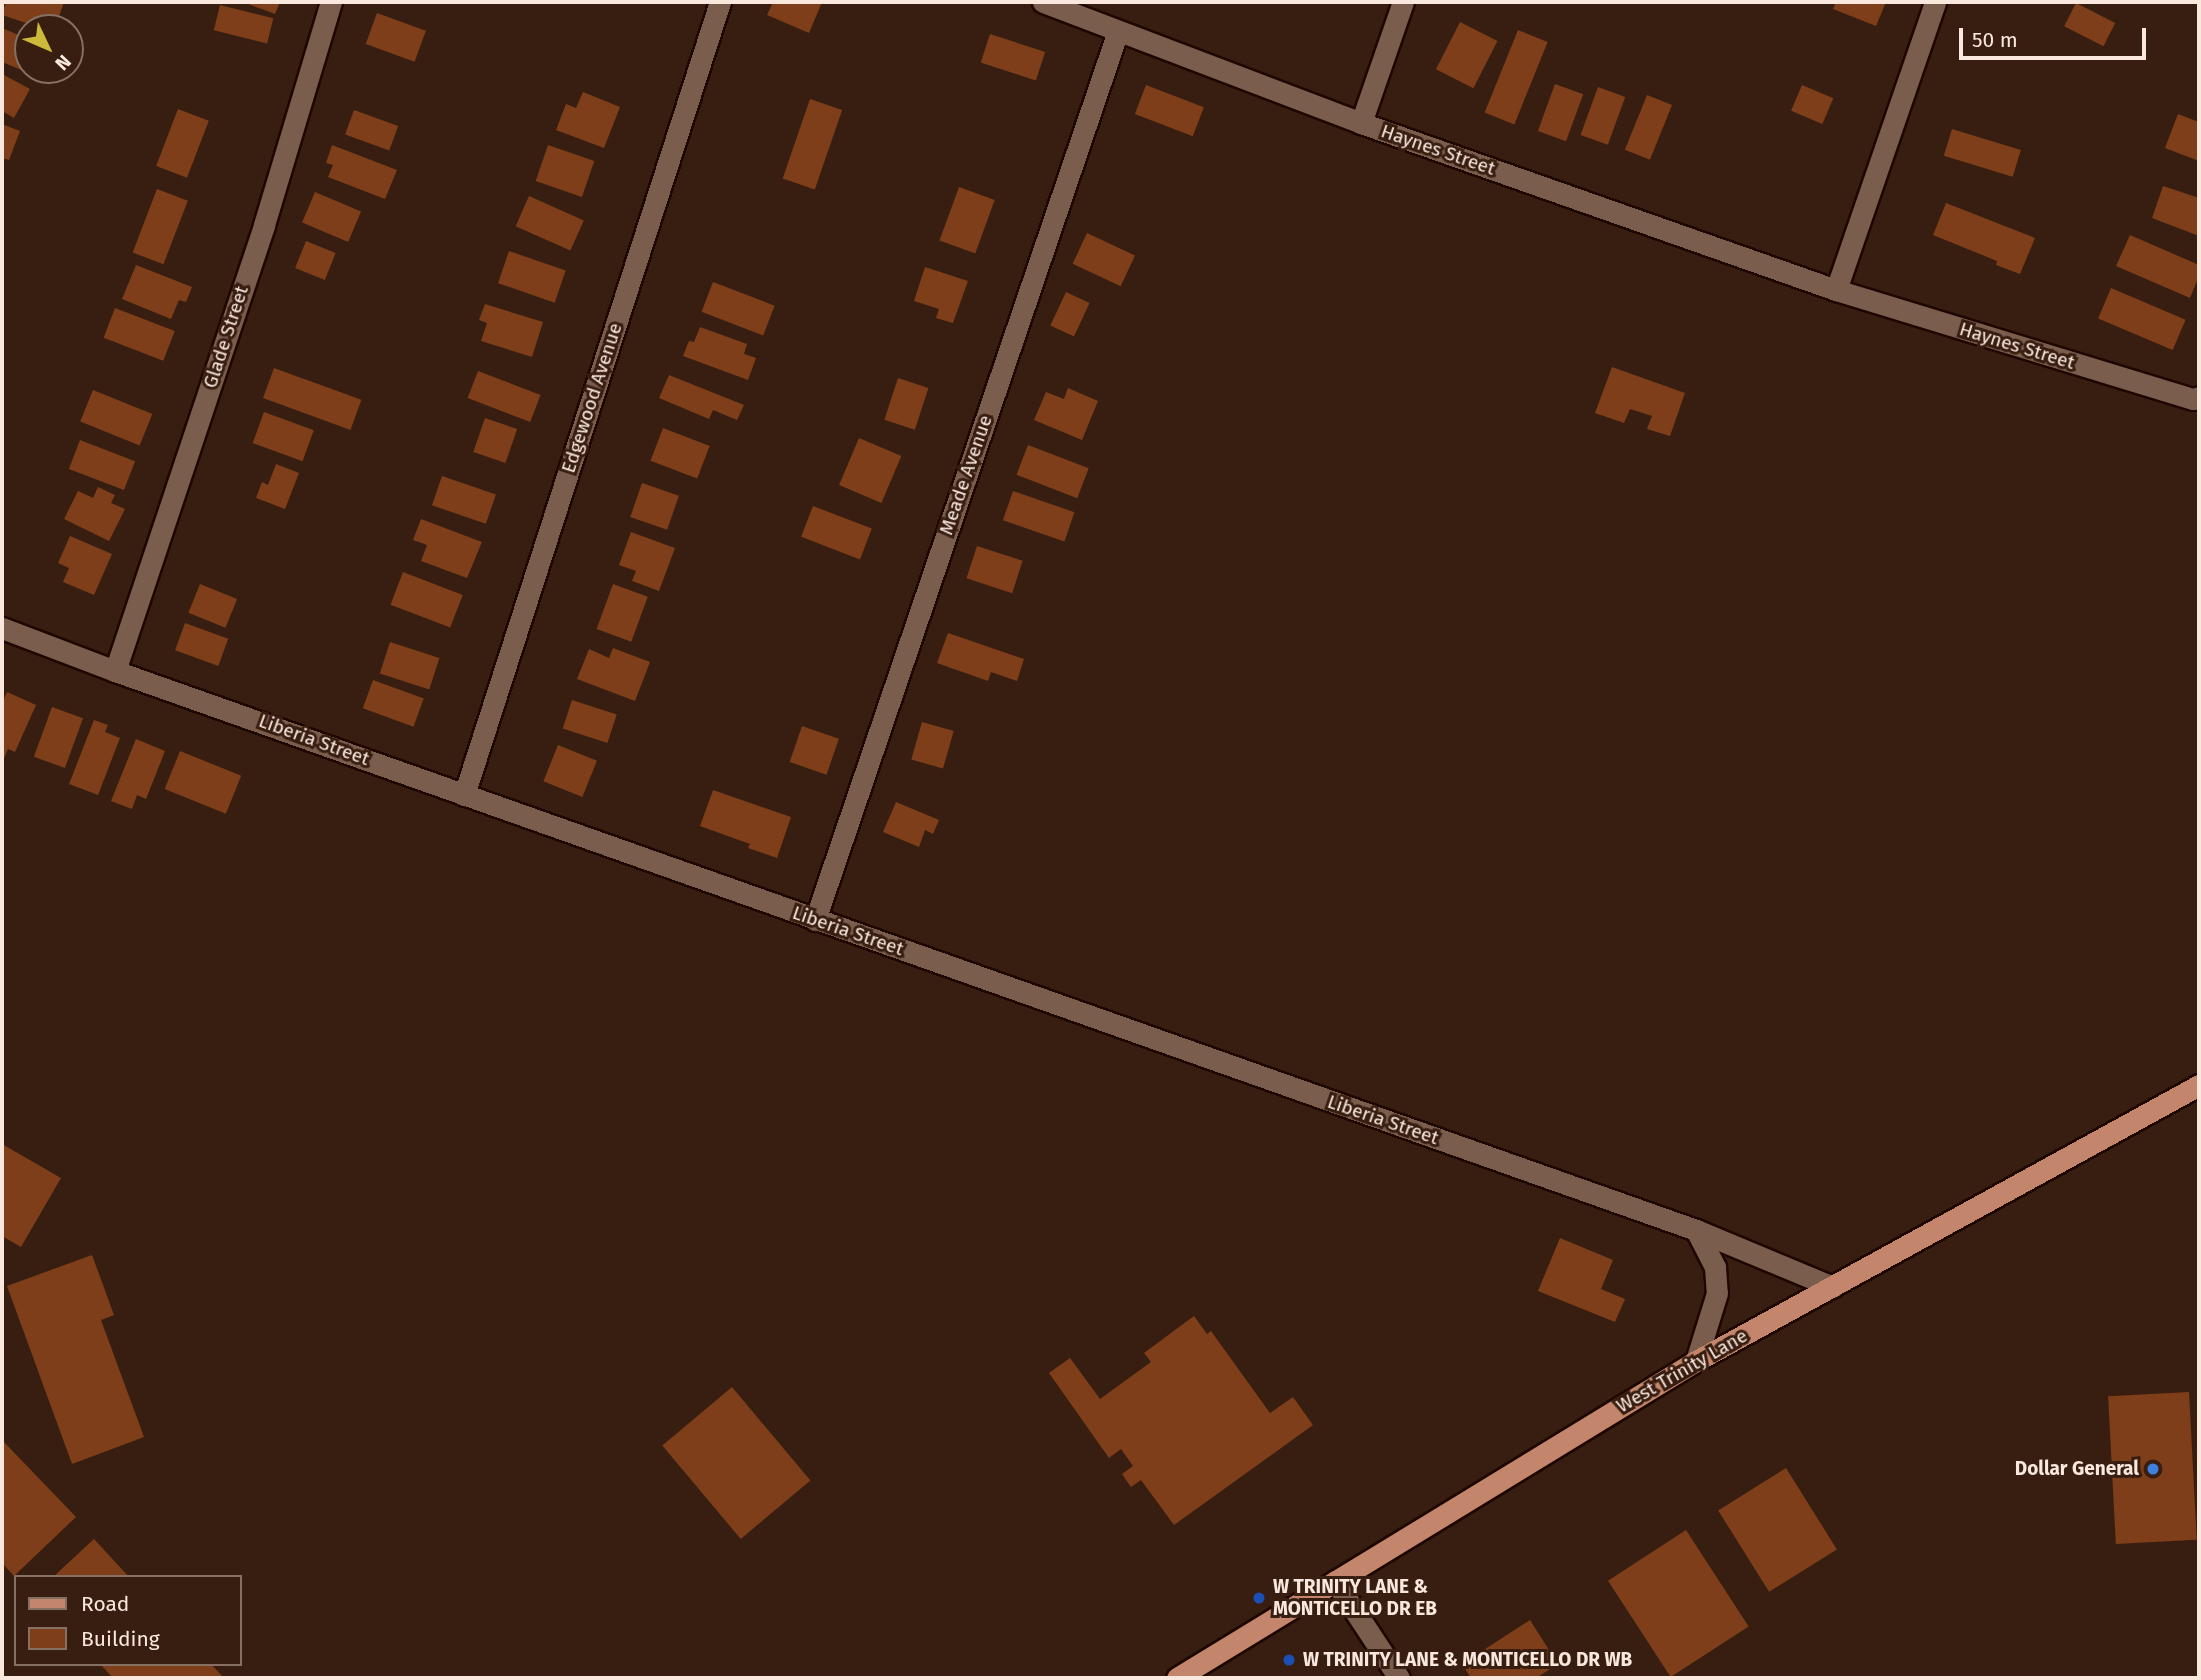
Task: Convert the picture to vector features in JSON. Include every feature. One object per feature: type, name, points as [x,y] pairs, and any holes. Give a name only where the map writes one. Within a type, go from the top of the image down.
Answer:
[{"type":"main road","name":"West Trinity Lane","points":[[1177,1678],[1696,1361],[2199,1085]]},
{"type":"street","name":"Glade Street","points":[[115,671],[264,225],[331,2]]},
{"type":"street","name":"Edgewood Avenue","points":[[464,795],[720,2]]},
{"type":"street","name":"Haynes Street","points":[[1043,2],[1362,123],[1836,290],[2193,399],[2199,397]]},
{"type":"street","points":[[1362,123],[1403,2]]},
{"type":"street","points":[[1836,290],[1936,2]]},
{"type":"street","name":"Meade Avenue","points":[[815,920],[1118,31]]},
{"type":"street","name":"Liberia Street","points":[[2,628],[115,671],[815,920],[1696,1230],[1833,1287]]},
{"type":"street","points":[[1696,1230],[1715,1267],[1717,1293],[1696,1361]]},
{"type":"street","points":[[1335,1581],[1399,1678]]},
{"type":"building","points":[[6,2],[64,2],[60,14],[14,14],[14,19],[2,15]]},
{"type":"building","points":[[243,2],[280,2],[275,14]]},
{"type":"building","points":[[773,2],[822,2],[809,33],[767,15]]},
{"type":"building","points":[[1836,2],[1886,2],[1876,26],[1833,9]]},
{"type":"building","points":[[2076,3],[2115,23],[2103,46],[2064,26]]},
{"type":"building","points":[[220,5],[273,18],[267,44],[214,30]]},
{"type":"building","points":[[377,13],[426,31],[415,62],[366,44]]},
{"type":"building","points":[[1460,22],[1497,41],[1473,88],[1436,69]]},
{"type":"building","points":[[2,28],[14,33],[14,67],[2,62]]},
{"type":"building","points":[[1518,30],[1548,42],[1514,125],[1485,113]]},
{"type":"building","points":[[990,34],[1045,52],[1036,80],[981,63]]},
{"type":"building","points":[[2,74],[14,80],[14,84],[30,89],[14,118],[2,111]]},
{"type":"building","points":[[1555,84],[1583,94],[1566,141],[1538,131]]},
{"type":"building","points":[[1146,85],[1204,107],[1193,136],[1135,114]]},
{"type":"building","points":[[1802,85],[1833,98],[1822,124],[1791,111]]},
{"type":"building","points":[[1598,87],[1625,97],[1608,145],[1581,135]]},
{"type":"building","points":[[583,92],[620,107],[604,148],[556,130],[566,104],[576,108]]},
{"type":"building","points":[[1647,95],[1672,105],[1650,160],[1625,150]]},
{"type":"building","points":[[810,99],[842,110],[815,189],[783,178]]},
{"type":"building","points":[[178,109],[209,121],[187,178],[156,166]]},
{"type":"building","points":[[354,110],[398,126],[389,151],[345,134]]},
{"type":"building","points":[[2178,114],[2199,122],[2199,161],[2165,148]]},
{"type":"building","points":[[2,124],[20,131],[9,160],[2,158]]},
{"type":"building","points":[[1952,129],[2021,150],[2013,177],[1944,156]]},
{"type":"building","points":[[332,145],[397,170],[385,199],[328,177],[333,165],[326,163]]},
{"type":"building","points":[[548,145],[594,161],[582,197],[536,181]]},
{"type":"building","points":[[2163,186],[2199,198],[2199,236],[2152,218]]},
{"type":"building","points":[[959,187],[995,200],[975,254],[940,241]]},
{"type":"building","points":[[157,189],[188,201],[163,264],[133,252]]},
{"type":"building","points":[[315,192],[361,212],[348,242],[302,222]]},
{"type":"building","points":[[529,196],[584,220],[570,251],[516,226]]},
{"type":"building","points":[[1946,203],[2035,238],[2020,274],[1996,265],[1997,261],[1933,235]]},
{"type":"building","points":[[1087,233],[1135,255],[1121,286],[1073,264]]},
{"type":"building","points":[[2130,235],[2199,265],[2199,276],[2190,298],[2116,266]]},
{"type":"building","points":[[306,241],[336,253],[325,280],[295,268]]},
{"type":"building","points":[[509,251],[566,271],[555,303],[498,283]]},
{"type":"building","points":[[136,265],[192,287],[186,302],[179,300],[171,319],[122,299]]},
{"type":"building","points":[[925,267],[968,281],[953,323],[936,318],[939,309],[914,301]]},
{"type":"building","points":[[713,282],[775,306],[763,336],[702,312]]},
{"type":"building","points":[[2111,288],[2186,320],[2173,350],[2098,318]]},
{"type":"building","points":[[1066,292],[1090,303],[1074,337],[1050,326]]},
{"type":"building","points":[[485,304],[543,322],[532,357],[481,341],[487,323],[479,320]]},
{"type":"building","points":[[115,308],[175,331],[163,361],[104,338]]},
{"type":"building","points":[[700,327],[747,344],[744,354],[756,358],[748,380],[683,356],[689,341],[694,342]]},
{"type":"building","points":[[1612,367],[1685,393],[1670,436],[1647,429],[1652,416],[1630,409],[1624,423],[1595,413]]},
{"type":"building","points":[[274,368],[361,400],[350,430],[263,398]]},
{"type":"building","points":[[478,371],[541,395],[530,422],[468,398]]},
{"type":"building","points":[[669,375],[744,405],[737,420],[713,410],[709,419],[659,398]]},
{"type":"building","points":[[898,378],[928,388],[915,430],[884,420]]},
{"type":"building","points":[[1068,388],[1098,401],[1082,440],[1034,420],[1046,392],[1064,399]]},
{"type":"building","points":[[93,390],[152,414],[140,445],[80,422]]},
{"type":"building","points":[[264,412],[314,430],[303,461],[253,443]]},
{"type":"building","points":[[485,418],[517,429],[505,463],[473,452]]},
{"type":"building","points":[[663,428],[710,446],[697,479],[650,461]]},
{"type":"building","points":[[859,438],[901,456],[881,503],[839,485]]},
{"type":"building","points":[[80,440],[135,461],[124,490],[69,469]]},
{"type":"building","points":[[1028,445],[1089,468],[1077,498],[1017,475]]},
{"type":"building","points":[[276,464],[299,473],[285,509],[256,498],[262,482],[268,485]]},
{"type":"building","points":[[442,476],[496,495],[486,524],[432,505]]},
{"type":"building","points":[[642,483],[679,496],[667,530],[630,517]]},
{"type":"building","points":[[98,487],[115,495],[111,503],[125,509],[109,541],[64,519],[78,491],[93,498]]},
{"type":"building","points":[[1013,491],[1074,512],[1064,541],[1003,520]]},
{"type":"building","points":[[813,506],[872,529],[860,559],[801,537]]},
{"type":"building","points":[[421,519],[482,542],[467,578],[421,561],[427,545],[413,540]]},
{"type":"building","points":[[631,532],[675,548],[659,591],[632,581],[636,571],[619,565]]},
{"type":"building","points":[[70,536],[112,554],[94,595],[63,582],[69,568],[58,563]]},
{"type":"building","points":[[977,546],[1023,561],[1012,593],[966,578]]},
{"type":"building","points":[[403,572],[463,595],[450,628],[390,605]]},
{"type":"building","points":[[200,584],[237,599],[225,628],[188,613]]},
{"type":"building","points":[[613,584],[648,597],[631,642],[597,629]]},
{"type":"building","points":[[185,623],[228,639],[218,666],[175,650]]},
{"type":"building","points":[[948,633],[1024,659],[1017,681],[991,672],[988,681],[937,663]]},
{"type":"building","points":[[390,642],[439,658],[429,689],[380,673]]},
{"type":"building","points":[[613,648],[650,662],[635,701],[577,679],[589,649],[609,658]]},
{"type":"building","points":[[373,680],[424,698],[413,727],[363,708]]},
{"type":"building","points":[[7,692],[36,705],[15,752],[8,749],[2,763],[2,704]]},
{"type":"building","points":[[572,700],[617,715],[607,743],[563,729]]},
{"type":"building","points":[[52,707],[83,718],[65,768],[34,757]]},
{"type":"building","points":[[94,720],[108,725],[105,732],[120,738],[98,795],[69,784]]},
{"type":"building","points":[[922,722],[954,731],[943,769],[911,759]]},
{"type":"building","points":[[802,726],[839,739],[827,775],[790,762]]},
{"type":"building","points":[[136,739],[165,751],[146,799],[137,795],[132,809],[111,801]]},
{"type":"building","points":[[558,745],[597,761],[582,797],[543,781]]},
{"type":"building","points":[[180,751],[241,776],[226,814],[165,789]]},
{"type":"building","points":[[713,790],[791,817],[777,858],[748,848],[750,844],[700,826]]},
{"type":"building","points":[[896,802],[939,820],[933,834],[925,830],[919,847],[883,832]]},
{"type":"building","points":[[2,1144],[61,1178],[21,1247],[2,1236]]},
{"type":"building","points":[[1560,1238],[1613,1260],[1601,1289],[1625,1299],[1615,1322],[1538,1291]]},
{"type":"building","points":[[92,1255],[114,1315],[101,1320],[144,1437],[72,1464],[7,1286]]},
{"type":"building","points":[[1194,1316],[1207,1334],[1211,1331],[1270,1413],[1293,1397],[1313,1425],[1174,1525],[1141,1480],[1131,1487],[1122,1474],[1133,1466],[1121,1449],[1109,1458],[1049,1373],[1070,1358],[1100,1399],[1151,1362],[1144,1353]]},
{"type":"building","points":[[732,1387],[810,1480],[741,1539],[662,1445]]},
{"type":"building","name":"Dollar General","points":[[2189,1392],[2197,1540],[2116,1544],[2108,1396]]},
{"type":"building","points":[[2,1440],[76,1517],[14,1576],[2,1563]]},
{"type":"building","points":[[1786,1468],[1837,1549],[1769,1592],[1718,1510]]},
{"type":"building","points":[[1686,1530],[1749,1626],[1671,1677],[1608,1581]]},
{"type":"building","points":[[94,1539],[127,1575],[55,1575]]},
{"type":"building","points":[[1530,1620],[1558,1664],[1536,1678],[1471,1678],[1462,1664]]},
{"type":"building","points":[[102,1666],[213,1666],[224,1678],[113,1678]]},
{"type":"place","name":"Dollar General","points":[[2153,1469]]},
{"type":"place","name":"W TRINITY LANE & MONTICELLO DR EB","points":[[1259,1598]]},
{"type":"place","name":"W TRINITY LANE & MONTICELLO DR WB","points":[[1289,1660]]}]
